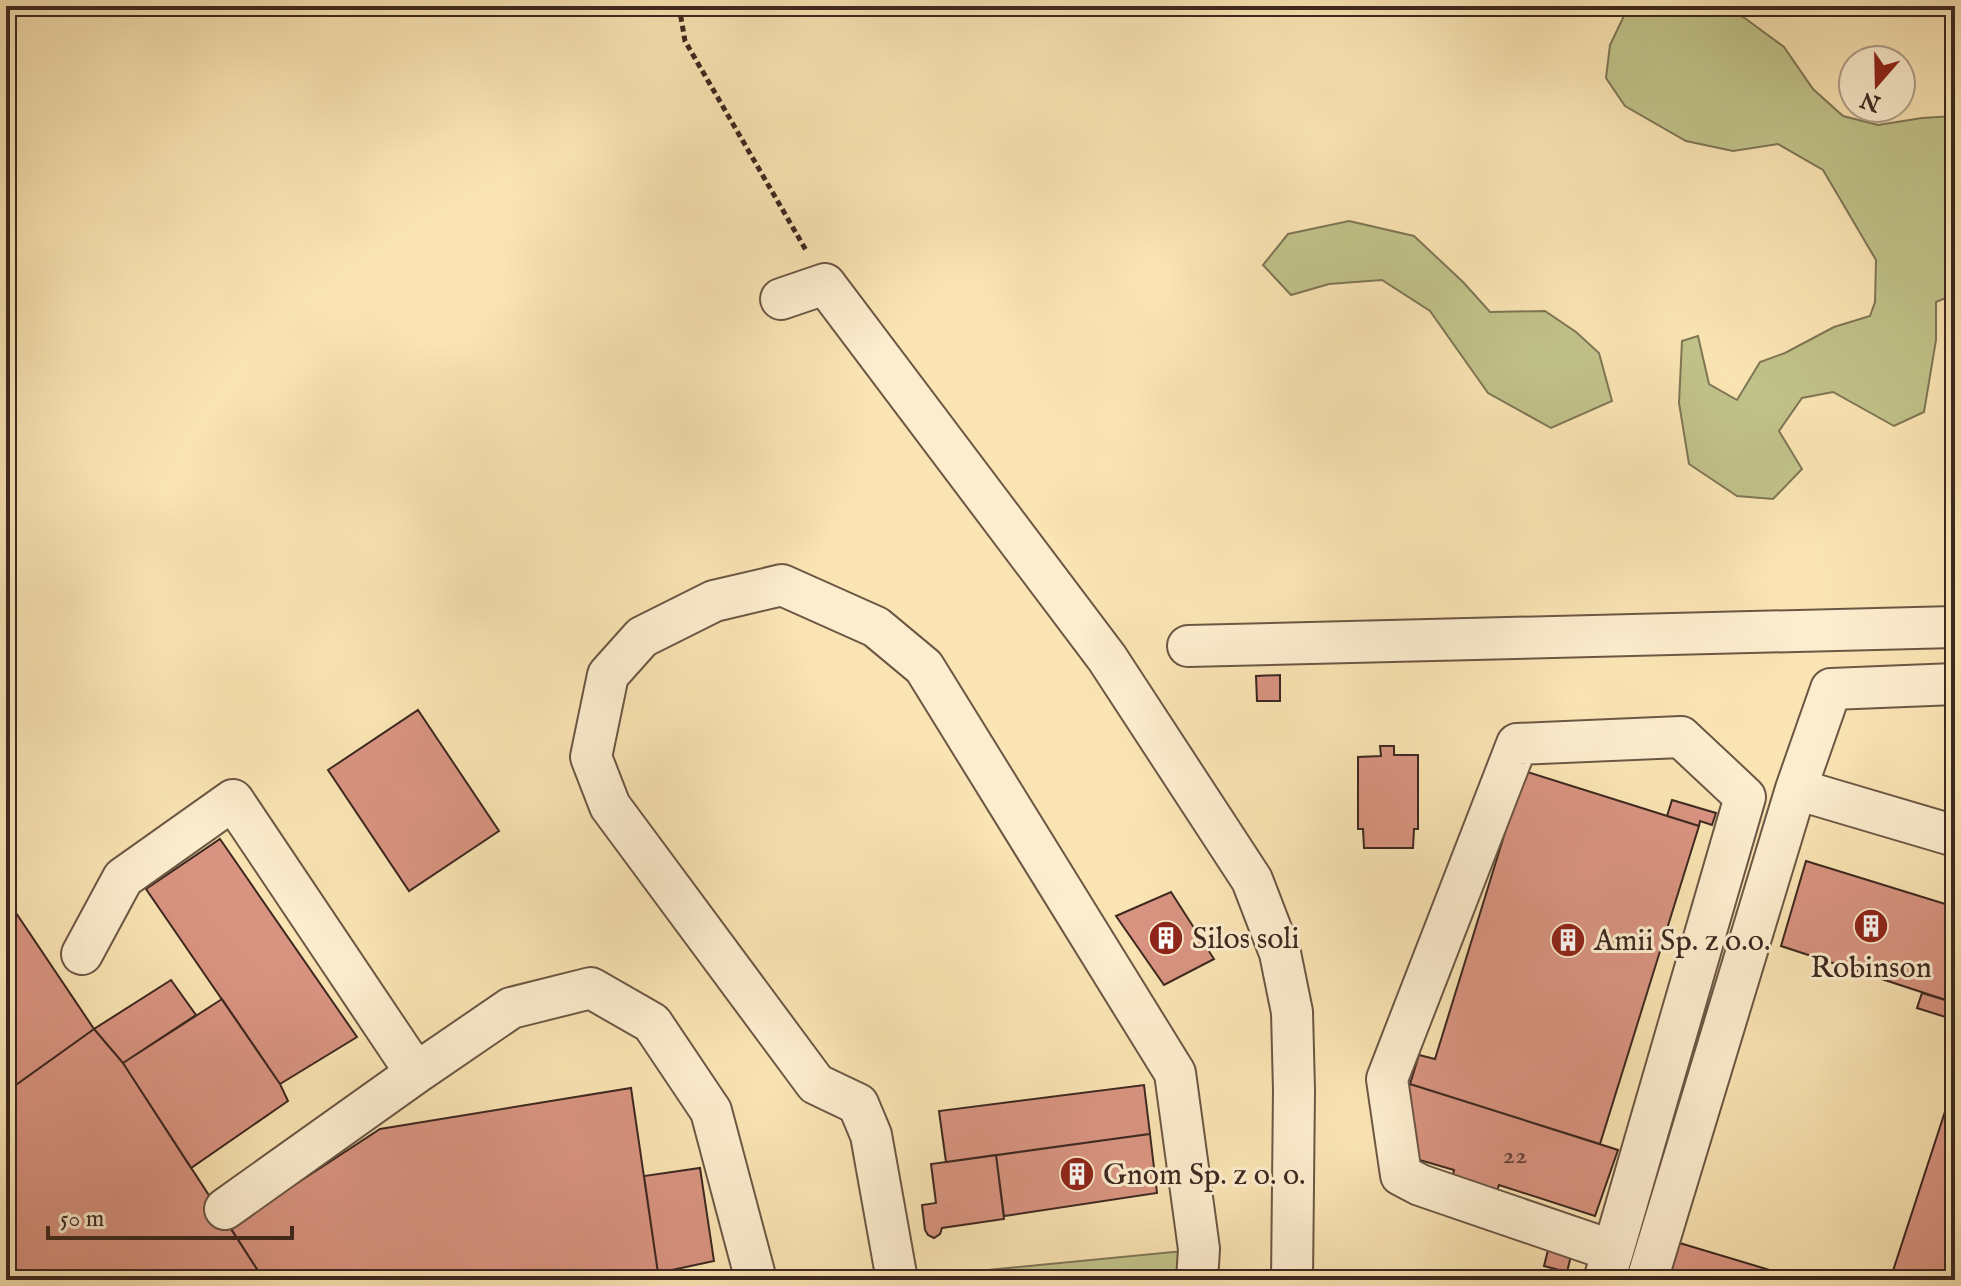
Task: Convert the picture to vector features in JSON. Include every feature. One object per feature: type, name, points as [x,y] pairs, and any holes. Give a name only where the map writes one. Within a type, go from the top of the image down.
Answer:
[{"type":"lane","points":[[781,299],[825,284],[1107,658],[1252,880],[1280,953],[1292,1012],[1292,1280]]},
{"type":"lane","points":[[897,1280],[871,1135],[858,1104],[816,1084],[610,806],[591,757],[608,675],[642,637],[714,601],[782,585],[876,627],[924,667],[1175,1073],[1199,1249],[1197,1280]]},
{"type":"lane","points":[[1188,646],[1955,627]]},
{"type":"lane","points":[[1647,1280],[1796,789],[1831,689],[1955,684]]},
{"type":"lane","points":[[1681,737],[1745,797],[1609,1266],[1401,1175],[1387,1079],[1517,744],[1681,737]]},
{"type":"lane","points":[[1796,789],[1955,836]]},
{"type":"lane","points":[[82,954],[123,878],[233,800],[416,1073]]},
{"type":"lane","points":[[225,1209],[511,1008],[591,988],[652,1023],[711,1111],[756,1280]]},
{"type":"path","points":[[679,6],[685,41],[825,284]]},
{"type":"green space","points":[[1621,6],[1724,6],[1784,47],[1813,89],[1837,111],[1837,124],[1917,124],[1917,119],[1955,116],[1948,226],[1955,233],[1955,297],[1953,295],[1936,302],[1936,340],[1924,412],[1894,426],[1833,392],[1802,398],[1779,431],[1802,469],[1773,499],[1737,496],[1689,464],[1679,403],[1682,341],[1698,336],[1709,384],[1737,400],[1760,362],[1785,353],[1834,327],[1870,316],[1875,302],[1876,260],[1823,170],[1778,144],[1733,151],[1686,141],[1625,106],[1606,78],[1610,45],[1623,18]]},
{"type":"green space","points":[[1349,221],[1414,236],[1490,312],[1545,311],[1576,332],[1599,353],[1612,401],[1551,428],[1488,393],[1430,311],[1382,280],[1329,284],[1291,295],[1263,265],[1288,234]]},
{"type":"green space","points":[[1183,1251],[1181,1280],[947,1280],[947,1274]]},
{"type":"building","points":[[1280,675],[1280,701],[1257,701],[1256,676]]},
{"type":"building","points":[[418,710],[499,831],[409,891],[328,770]]},
{"type":"building","points":[[1380,746],[1394,746],[1394,755],[1418,755],[1418,829],[1414,829],[1413,848],[1364,848],[1363,829],[1358,829],[1358,757],[1381,756]]},
{"type":"building","name":"Amii Sp. z o.o.","points":[[1524,771],[1699,826],[1600,1144],[1410,1084],[1419,1055],[1435,1059]]},
{"type":"building","points":[[1672,800],[1716,813],[1712,825],[1700,821],[1699,826],[1667,816]]},
{"type":"building","points":[[220,839],[357,1037],[280,1084],[146,889]]},
{"type":"building","name":"Robinson","points":[[1806,861],[1955,907],[1955,1003],[1781,946]]},
{"type":"building","name":"Silos soli","points":[[1171,892],[1214,959],[1164,985],[1116,916]]},
{"type":"building","points":[[8,901],[94,1029],[6,1092],[6,903]]},
{"type":"building","points":[[171,980],[196,1015],[123,1063],[94,1029]]},
{"type":"building","points":[[1922,993],[1955,1003],[1955,1020],[1917,1008]]},
{"type":"building","points":[[222,999],[280,1084],[288,1101],[191,1168],[123,1063]]},
{"type":"building","points":[[94,1029],[123,1063],[264,1280],[6,1280],[6,1092]]},
{"type":"building","points":[[1955,1081],[1955,1280],[1890,1280]]},
{"type":"building","points":[[1410,1084],[1618,1150],[1595,1216],[1499,1185],[1496,1194],[1452,1180],[1454,1170],[1416,1159],[1397,1122]]},
{"type":"building","points":[[1144,1085],[1150,1134],[946,1162],[939,1111]]},
{"type":"building","points":[[631,1088],[658,1273],[616,1280],[264,1280],[230,1227],[380,1129]]},
{"type":"building","name":"Gnom Sp. z o. o.","points":[[1150,1134],[1157,1193],[1004,1216],[996,1155]]},
{"type":"building","points":[[996,1155],[1004,1219],[942,1228],[934,1238],[928,1235],[922,1205],[936,1203],[931,1164]]},
{"type":"building","points":[[700,1168],[714,1261],[658,1273],[644,1176]]},
{"type":"building","points":[[1673,1241],[1803,1280],[1661,1280]]},
{"type":"building","points":[[1550,1242],[1573,1248],[1567,1272],[1544,1266]]},
{"type":"place","name":"Robinson","points":[[1871,926]]},
{"type":"place","name":"Silos soli","points":[[1166,938]]},
{"type":"place","name":"Amii Sp. z o.o.","points":[[1568,940]]},
{"type":"place","name":"Gnom Sp. z o. o.","points":[[1077,1174]]}]
